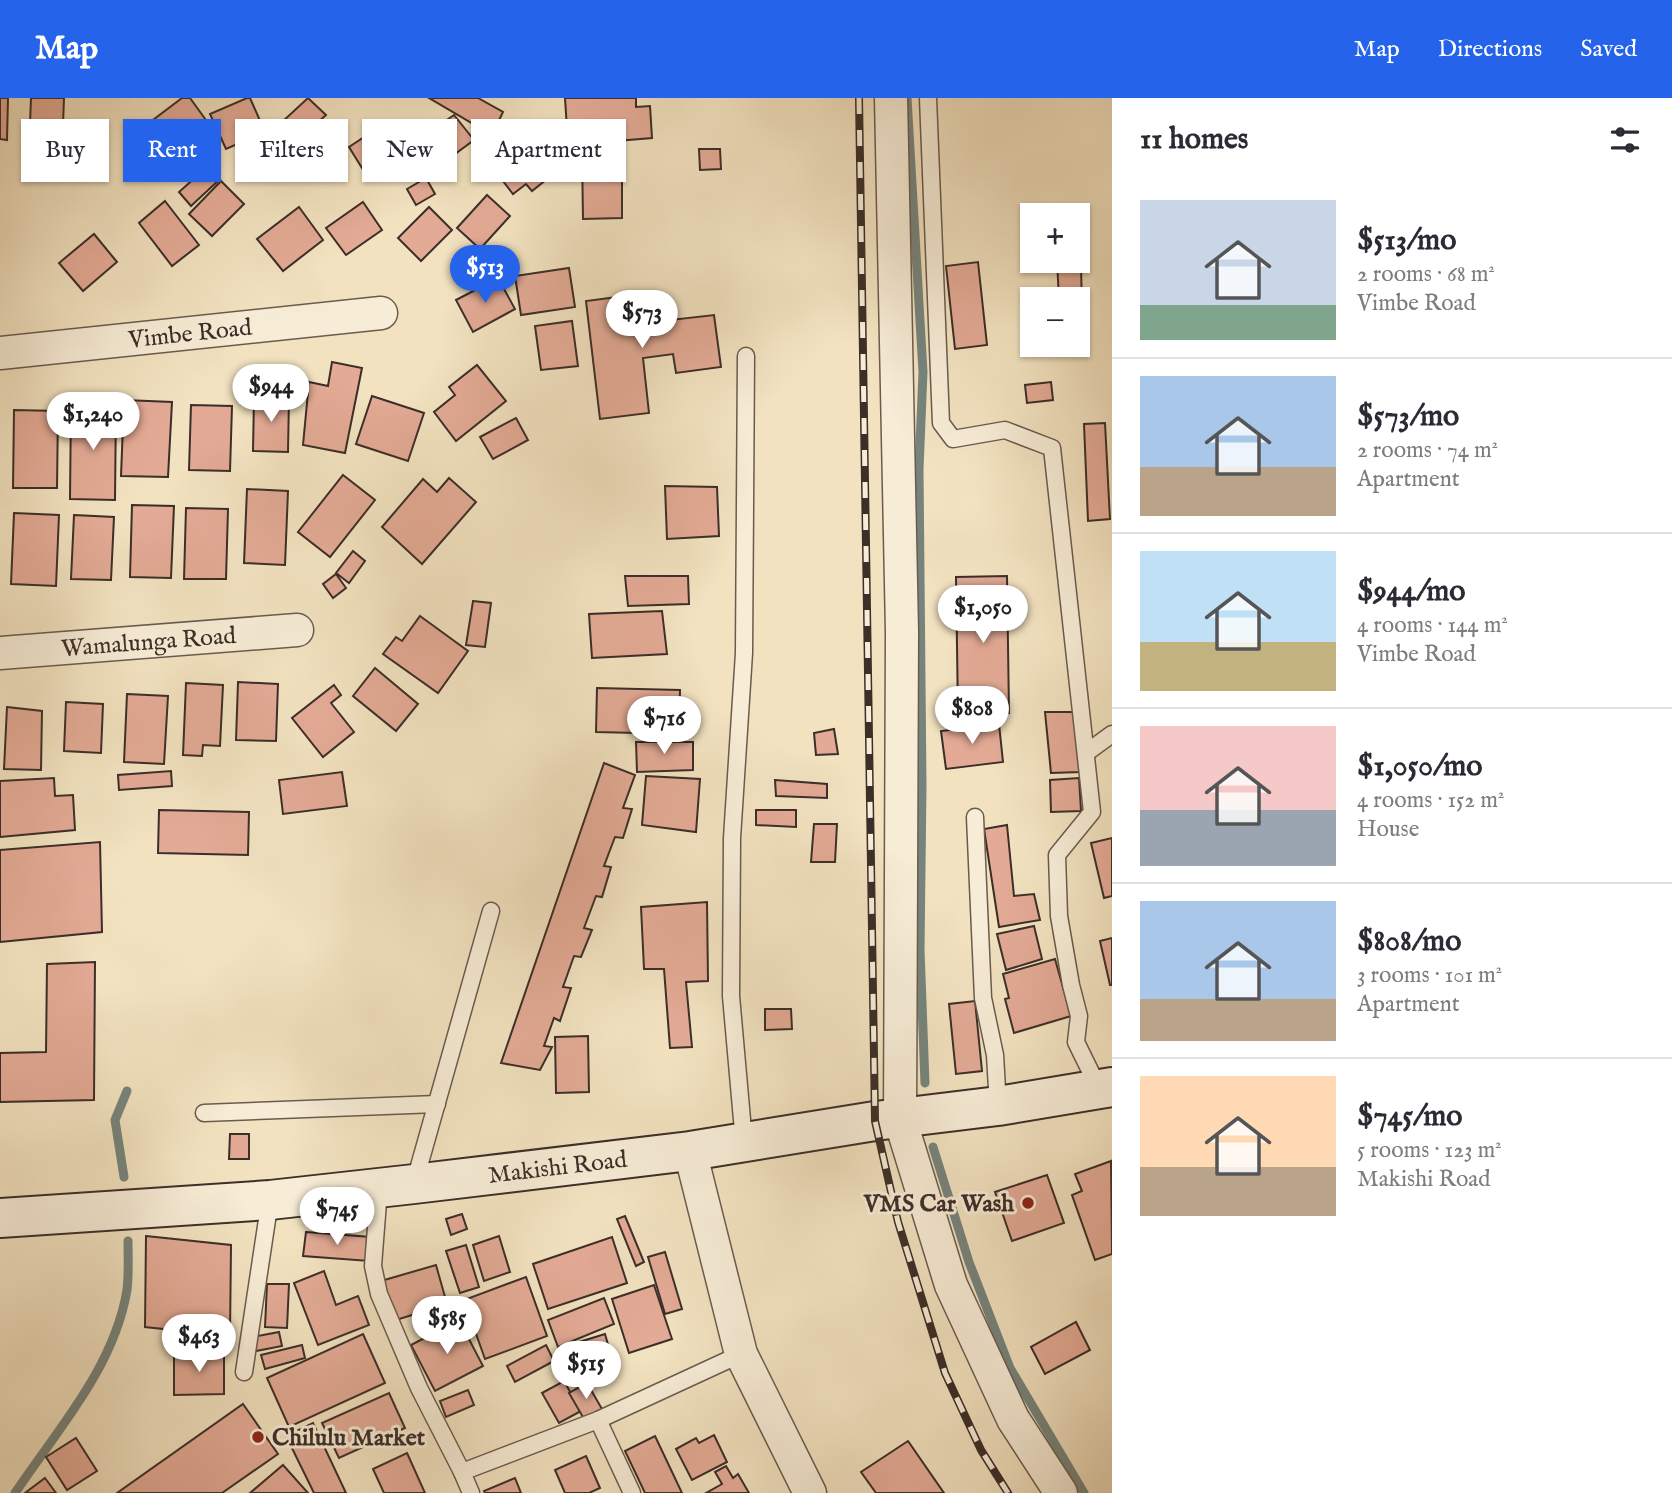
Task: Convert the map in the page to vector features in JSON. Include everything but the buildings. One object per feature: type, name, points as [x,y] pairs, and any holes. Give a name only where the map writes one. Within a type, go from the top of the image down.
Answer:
[{"type":"main road","name":"Makishi Road","points":[[0,1218],[270,1200],[396,1186],[690,1151],[1106,1089]]},
{"type":"street","points":[[891,98],[902,632],[900,1119],[951,1285],[1013,1419],[1061,1493]]},
{"type":"street","name":"Vimbe Road","points":[[0,353],[381,313]]},
{"type":"street","name":"Wamalunga Road","points":[[0,653],[297,630]]},
{"type":"street","points":[[690,1151],[741,1354],[810,1493]]},
{"type":"lane","points":[[928,98],[941,423],[953,439],[1004,430],[1052,448],[1093,812],[1057,855],[1059,916],[1079,1016],[1076,1042],[1106,1089]]},
{"type":"lane","points":[[744,1142],[731,969],[732,838],[744,653],[746,356]]},
{"type":"lane","points":[[1086,753],[1112,734]]},
{"type":"lane","points":[[975,817],[983,998],[995,1055],[998,1106]]},
{"type":"lane","points":[[471,1493],[419,1388],[379,1294],[373,1266],[396,1186],[437,1104],[491,911]]},
{"type":"lane","points":[[204,1113],[437,1104]]},
{"type":"lane","points":[[244,1372],[270,1200]]},
{"type":"lane","points":[[462,1472],[598,1420],[741,1354]]},
{"type":"lane","points":[[598,1420],[632,1493]]},
{"type":"waterway","points":[[907,98],[923,372],[919,469],[922,786],[920,950],[925,1083]]},
{"type":"waterway","points":[[124,1177],[115,1120],[127,1091]]},
{"type":"waterway","points":[[933,1147],[969,1262],[1010,1368],[1084,1493]]},
{"type":"waterway","points":[[15,1493],[82,1397],[110,1346],[127,1290],[128,1241]]},
{"type":"railway","points":[[859,98],[875,1121],[898,1222],[945,1373],[981,1450],[1008,1493]]},
{"type":"place","name":"VMS Car Wash","points":[[1028,1203]]},
{"type":"place","name":"Chilulu Market","points":[[258,1437]]}]
